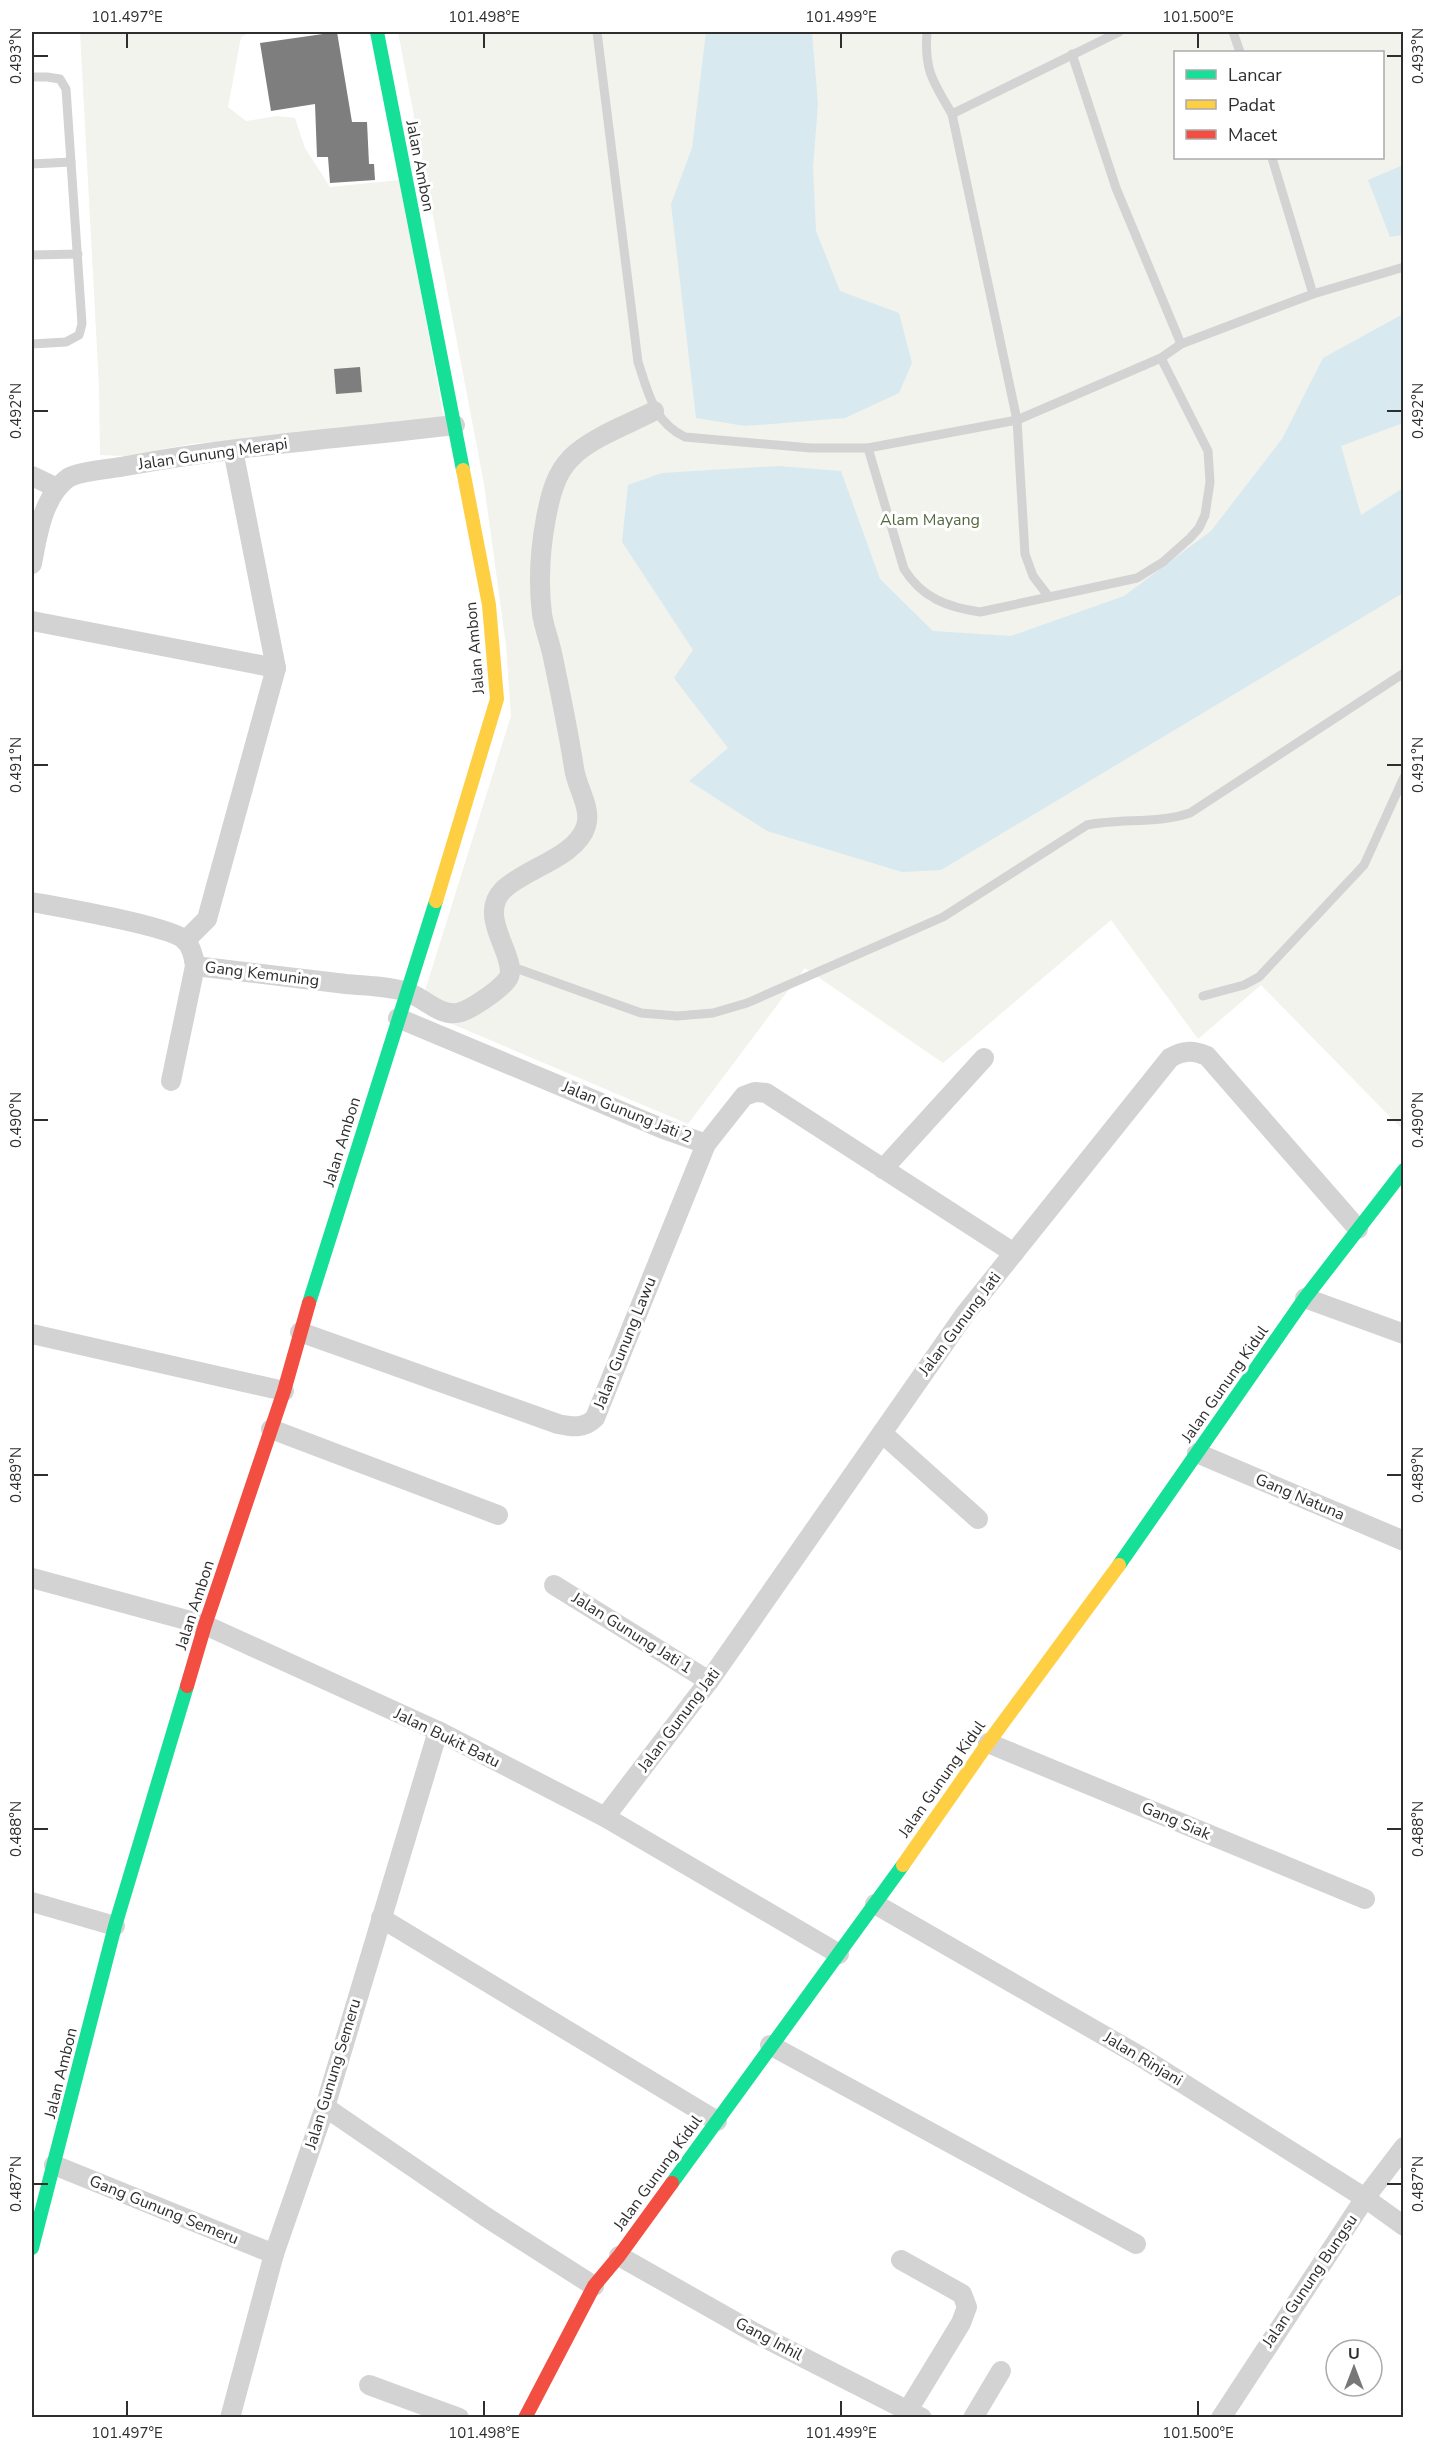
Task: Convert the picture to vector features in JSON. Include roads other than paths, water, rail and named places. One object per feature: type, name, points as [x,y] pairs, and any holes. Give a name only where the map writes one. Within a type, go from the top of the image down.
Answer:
[{"type":"street","name":"Jalan Ambon","points":[[32,2248],[116,1926],[205,1625],[284,1391],[300,1332],[483,751],[497,699],[489,605],[377,32]]},
{"type":"street","points":[[406,991],[446,1013],[456,1014],[485,998],[505,982],[510,976],[510,966],[493,911],[495,899],[521,876],[561,855],[582,835],[587,818],[575,774],[570,739],[542,616],[539,575],[543,533],[551,491],[569,459],[584,447],[654,411]]},
{"type":"street","name":"Jalan Gunung Merapi","points":[[57,488],[71,476],[175,457],[455,425]]},
{"type":"street","points":[[32,902],[147,926],[174,934],[185,941],[207,919],[276,668],[233,450]]},
{"type":"street","points":[[32,476],[57,488],[36,540],[32,564]]},
{"type":"street","points":[[32,621],[276,668]]},
{"type":"street","name":"Gang Kemuning","points":[[185,941],[193,955],[195,966],[406,991]]},
{"type":"street","points":[[171,1081],[195,966]]},
{"type":"street","name":"Jalan Gunung Jati 2","points":[[398,1018],[661,1128],[706,1144],[744,1096],[755,1092],[766,1093],[1014,1253]]},
{"type":"street","name":"Jalan Gunung Jati","points":[[605,1817],[709,1681],[964,1314],[1170,1058],[1181,1052],[1195,1051],[1207,1056],[1358,1229]]},
{"type":"street","points":[[883,1169],[984,1058]]},
{"type":"street","name":"Jalan Gunung Lawu","points":[[300,1332],[558,1424],[572,1427],[589,1424],[595,1418],[706,1144]]},
{"type":"street","name":"Jalan Gunung Kidul","points":[[525,2418],[594,2286],[839,1954],[988,1743],[1089,1607],[1305,1298],[1404,1170]]},
{"type":"street","points":[[1305,1298],[1404,1334]]},
{"type":"street","points":[[32,1334],[284,1391]]},
{"type":"street","points":[[271,1429],[498,1515]]},
{"type":"street","points":[[882,1432],[978,1520]]},
{"type":"street","name":"Gang Natuna","points":[[1197,1453],[1404,1541]]},
{"type":"street","name":"Jalan Bukit Batu","points":[[32,1578],[205,1625],[438,1731],[605,1817],[839,1954]]},
{"type":"street","name":"Jalan Gunung Jati 1","points":[[554,1585],[709,1681]]},
{"type":"street","name":"Jalan Gunung Semeru","points":[[230,2418],[274,2254],[325,2108],[438,1731]]},
{"type":"street","name":"Gang Siak","points":[[988,1743],[1365,1899]]},
{"type":"street","points":[[32,1902],[116,1926]]},
{"type":"street","name":"Jalan Rinjani","points":[[875,1904],[1138,2055],[1365,2198],[1404,2226]]},
{"type":"street","points":[[381,1918],[717,2121]]},
{"type":"street","points":[[770,2045],[1136,2244]]},
{"type":"street","points":[[325,2108],[486,2217],[594,2286]]},
{"type":"street","name":"Jalan Gunung Bungsu","points":[[1221,2418],[1365,2198],[1404,2147]]},
{"type":"street","name":"Gang Gunung Semeru","points":[[54,2165],[274,2254]]},
{"type":"street","name":"Gang Inhil","points":[[618,2256],[755,2333],[915,2414]]},
{"type":"street","points":[[901,2260],[962,2294],[967,2307],[915,2414]]},
{"type":"street","points":[[973,2418],[1001,2371]]},
{"type":"street","points":[[369,2385],[459,2418]]},
{"type":"lane","points":[[597,32],[638,362],[654,411],[674,432],[685,437],[811,448],[868,448],[1017,420],[1161,358],[1181,344],[1313,294],[1404,267]]},
{"type":"lane","points":[[927,32],[926,61],[934,84],[952,114],[1017,420],[1025,554],[1033,576],[1049,597]]},
{"type":"lane","points":[[952,114],[1072,54],[1101,35],[1119,32]]},
{"type":"lane","points":[[1233,32],[1240,51]]},
{"type":"lane","points":[[1072,54],[1116,188],[1181,344]]},
{"type":"lane","points":[[32,77],[60,80],[66,89],[82,324],[79,335],[66,342],[32,344]]},
{"type":"lane","points":[[1272,159],[1313,294]]},
{"type":"lane","points":[[32,164],[71,162]]},
{"type":"lane","points":[[32,255],[78,254]]},
{"type":"lane","points":[[868,448],[904,569],[913,584],[929,597],[954,608],[980,612],[1137,578],[1163,562],[1190,538],[1205,515],[1210,482],[1211,465],[1208,451],[1161,358]]},
{"type":"lane","points":[[510,966],[641,1013],[677,1016],[714,1013],[747,1003],[943,917],[1087,825],[1112,820],[1172,819],[1190,813],[1404,673]]},
{"type":"lane","points":[[1203,996],[1244,985],[1259,977],[1364,865],[1404,777]]},
{"type":"park label","name":"Alam Mayang","points":[[930,520]]}]
